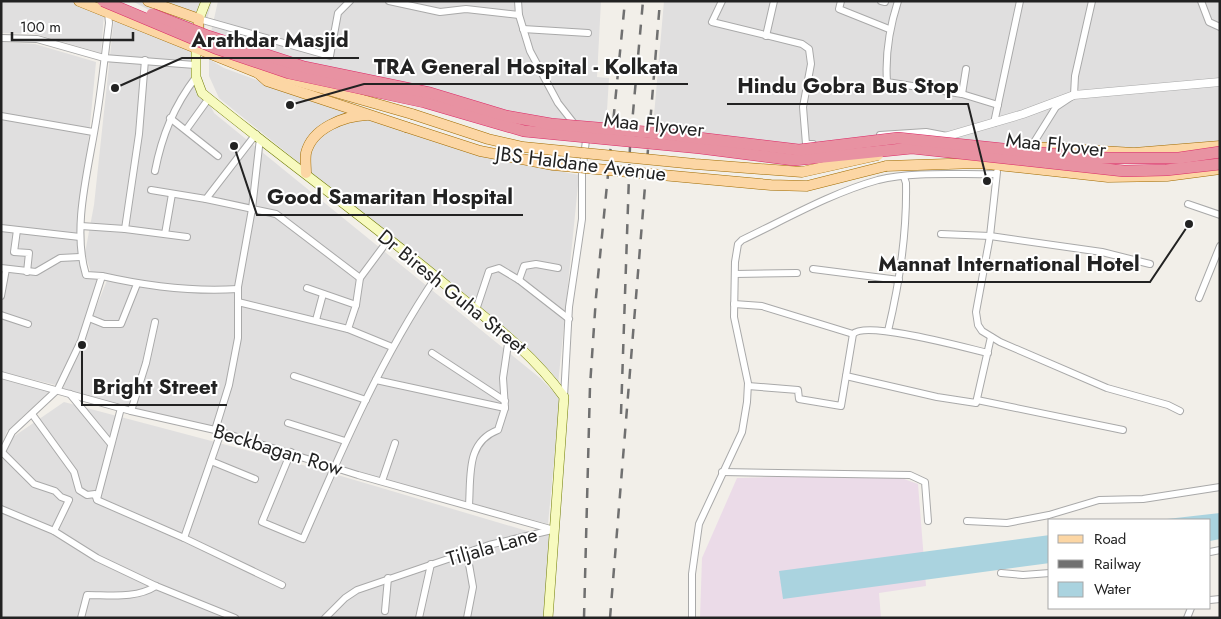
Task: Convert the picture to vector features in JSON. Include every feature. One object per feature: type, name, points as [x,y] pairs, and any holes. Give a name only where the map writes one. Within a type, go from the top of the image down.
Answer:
[{"type":"highway","name":"Maa Flyover","points":[[103,1],[215,48],[289,73],[424,102],[524,132],[700,148],[794,160],[912,148],[1124,171],[1166,170],[1220,164]]},
{"type":"highway","name":"Maa Flyover","points":[[123,1],[208,36],[304,67],[430,93],[532,122],[799,150],[898,138],[1088,158],[1179,158],[1220,152]]},
{"type":"main road","name":"JBS Haldane Avenue","points":[[79,1],[258,73],[272,74],[412,114],[488,139],[523,147],[695,164],[802,172],[882,154],[900,152]]},
{"type":"main road","points":[[148,1],[199,19]]},
{"type":"main road","points":[[196,49],[199,19],[206,1]]},
{"type":"main road","name":"Dr Biresh Guha Street","points":[[196,49],[196,77],[199,87],[209,98],[389,239],[509,337],[547,374],[564,397]]},
{"type":"main road","name":"JBS Haldane Avenue","points":[[258,73],[267,81],[480,151],[553,165],[771,185],[807,186],[886,166],[953,163],[997,169],[1029,169],[1108,177],[1135,177],[1220,169]]},
{"type":"main road","points":[[306,173],[306,152],[319,134],[335,121],[370,115]]},
{"type":"main road","points":[[900,152],[1000,145],[1134,153],[1220,146]]},
{"type":"main road","points":[[548,618],[564,397]]},
{"type":"street","points":[[199,19],[330,56],[338,13],[350,1]]},
{"type":"street","points":[[389,1],[440,12],[466,9],[519,15]]},
{"type":"street","points":[[518,1],[519,15],[530,51],[558,103],[586,140],[582,174],[582,219],[569,319],[564,397]]},
{"type":"street","points":[[722,1],[712,22],[802,44],[809,49],[812,64],[803,107],[806,144],[896,132],[926,132],[948,136]]},
{"type":"street","points":[[766,36],[774,1]]},
{"type":"street","points":[[841,1],[839,9],[889,29]]},
{"type":"street","points":[[898,1],[889,29],[886,64],[887,82],[962,94],[998,105]]},
{"type":"street","points":[[994,123],[1020,1]]},
{"type":"street","points":[[1074,95],[1075,76],[1092,1]]},
{"type":"street","points":[[1200,1],[1210,22],[1220,27]]},
{"type":"street","points":[[108,13],[109,23],[80,237],[80,257],[86,275],[102,276],[137,284],[204,292],[238,289]]},
{"type":"street","points":[[523,29],[588,33]]},
{"type":"street","points":[[1,38],[36,39],[104,58],[195,65]]},
{"type":"street","points":[[125,229],[139,134],[145,60]]},
{"type":"street","points":[[962,94],[966,70]]},
{"type":"street","points":[[155,171],[170,118],[181,97],[196,77]]},
{"type":"street","points":[[900,152],[994,123],[1074,95],[1220,82]]},
{"type":"street","points":[[1029,169],[1031,147],[1056,107],[1074,95]]},
{"type":"street","points":[[186,130],[209,98]]},
{"type":"street","points":[[1,116],[94,132]]},
{"type":"street","points":[[170,118],[218,156]]},
{"type":"street","points":[[206,199],[258,136]]},
{"type":"street","points":[[184,538],[211,461],[238,338],[238,289],[252,209],[258,136]]},
{"type":"street","points":[[1000,145],[990,236],[976,312],[978,325],[991,337],[1107,388],[1168,405],[1180,411]]},
{"type":"street","points":[[692,618],[695,544],[699,524],[742,432],[748,386],[746,367],[736,336],[734,304],[737,251],[742,240],[839,195],[879,180],[997,169]]},
{"type":"street","points":[[888,331],[899,280],[906,230],[906,183],[904,177]]},
{"type":"street","points":[[151,190],[206,199],[276,214],[289,222],[360,278]]},
{"type":"street","points":[[164,234],[172,194]]},
{"type":"street","points":[[1188,204],[1220,215]]},
{"type":"street","points":[[81,226],[125,229],[187,237]]},
{"type":"street","points":[[1,228],[80,237]]},
{"type":"street","points":[[17,230],[14,252],[29,253],[27,272]]},
{"type":"street","points":[[941,234],[990,236],[1102,252],[1150,264]]},
{"type":"street","points":[[348,329],[356,305],[360,278],[389,239]]},
{"type":"street","points":[[1200,298],[1220,246]]},
{"type":"street","points":[[1,296],[4,269],[36,272],[60,258],[80,257]]},
{"type":"street","points":[[519,280],[524,266],[528,264],[558,268]]},
{"type":"street","points":[[476,310],[489,271],[498,268],[519,280],[569,319]]},
{"type":"street","points":[[813,269],[899,280]]},
{"type":"street","points":[[735,274],[797,273]]},
{"type":"street","points":[[54,531],[69,500],[61,497],[55,491],[34,484],[2,453],[12,432],[58,389],[81,341],[102,276]]},
{"type":"street","points":[[291,452],[262,522],[303,539],[345,441],[392,347],[436,277]]},
{"type":"street","points":[[89,318],[104,324],[121,324],[137,284]]},
{"type":"street","points":[[307,288],[356,305]]},
{"type":"street","points":[[316,320],[323,294]]},
{"type":"street","points":[[238,302],[348,329],[392,347]]},
{"type":"street","points":[[734,304],[762,306],[854,334]]},
{"type":"street","points":[[1,315],[28,324]]},
{"type":"street","points":[[131,411],[146,363],[155,322]]},
{"type":"street","points":[[748,386],[798,390],[799,399],[841,406],[854,334],[862,329],[888,331],[988,353]]},
{"type":"street","points":[[469,505],[474,451],[487,434],[498,430],[505,405],[503,378],[509,337]]},
{"type":"street","points":[[846,376],[937,397],[976,403],[991,337]]},
{"type":"street","points":[[432,354],[505,405]]},
{"type":"street","name":"Beckbagan Row","points":[[1,375],[58,389],[131,411],[218,431],[291,452],[334,468],[554,530]]},
{"type":"street","points":[[294,376],[366,400]]},
{"type":"street","points":[[376,380],[505,405]]},
{"type":"street","points":[[70,394],[111,444]]},
{"type":"street","points":[[977,400],[1122,430]]},
{"type":"street","points":[[97,500],[121,408]]},
{"type":"street","points":[[32,414],[74,472],[79,490],[87,495],[96,494],[97,500]]},
{"type":"street","points":[[288,423],[345,441]]},
{"type":"street","points":[[382,481],[395,443]]},
{"type":"street","points":[[211,461],[255,479]]},
{"type":"street","points":[[722,472],[910,476],[925,482],[928,521]]},
{"type":"street","points":[[967,521],[1007,523],[1049,515],[1099,500],[1143,498],[1220,487]]},
{"type":"street","points":[[97,500],[184,538],[282,585]]},
{"type":"street","points":[[1,509],[54,531],[97,558],[156,586],[236,618]]},
{"type":"street","name":"Tiljala Lane","points":[[326,618],[345,598],[357,590],[388,578],[490,545],[554,530]]},
{"type":"street","points":[[467,618],[473,587],[468,553]]},
{"type":"street","name":"Tiljala Lane","points":[[419,618],[431,564]]},
{"type":"street","points":[[1001,573],[1023,575],[1048,573]]},
{"type":"street","points":[[384,611],[388,578]]},
{"type":"street","points":[[81,618],[87,595],[132,595],[148,592],[156,586]]},
{"type":"shaded area","points":[[1,1],[105,1],[101,53],[35,34],[1,33]]},
{"type":"shaded area","points":[[132,1],[212,1],[202,38]]},
{"type":"shaded area","points":[[218,1],[601,1],[597,77],[609,78],[605,142],[209,41]]},
{"type":"shaded area","points":[[664,1],[1220,1],[1220,152],[1179,158],[937,141],[799,150],[653,127]]},
{"type":"shaded area","points":[[115,9],[199,54],[199,82],[214,113],[540,378],[560,398],[548,524],[62,391],[108,278],[91,273],[85,253],[94,205]]},
{"type":"shaded area","points":[[1,42],[35,44],[96,62],[78,251],[83,272],[102,278],[97,302],[56,385],[1,372]]},
{"type":"shaded area","points":[[209,59],[224,68],[317,102],[425,135],[490,158],[579,175],[558,385],[551,372],[525,346],[219,98],[209,76]]},
{"type":"shaded area","points":[[1,379],[50,391],[7,431],[1,446]]},
{"type":"shaded area","points":[[64,402],[314,468],[544,536],[551,534],[545,618],[1,618],[1,463],[13,437]]},
{"type":"shaded area","points":[[890,474],[918,484],[926,586],[879,593],[881,618],[700,618],[702,558],[737,478]]},
{"type":"water","points":[[1220,513],[1220,539],[1211,541],[1211,519],[1167,519]]},
{"type":"water","points":[[1048,535],[1048,563],[783,599],[779,571]]},
{"type":"railway","points":[[584,618],[590,386],[596,297],[625,1]]},
{"type":"railway","points":[[621,414],[630,146],[643,1]]},
{"type":"railway","points":[[610,618],[660,1]]},
{"type":"place","name":"Arathdar Masjid","points":[[115,88]]},
{"type":"place","name":"TRA General Hospital - Kolkata","points":[[290,105]]},
{"type":"place","name":"Good Samaritan Hospital","points":[[234,146]]},
{"type":"place","name":"Hindu Gobra Bus Stop","points":[[987,181]]},
{"type":"place","name":"Mannat International Hotel","points":[[1189,224]]},
{"type":"place","name":"Bright Street","points":[[82,345]]}]
